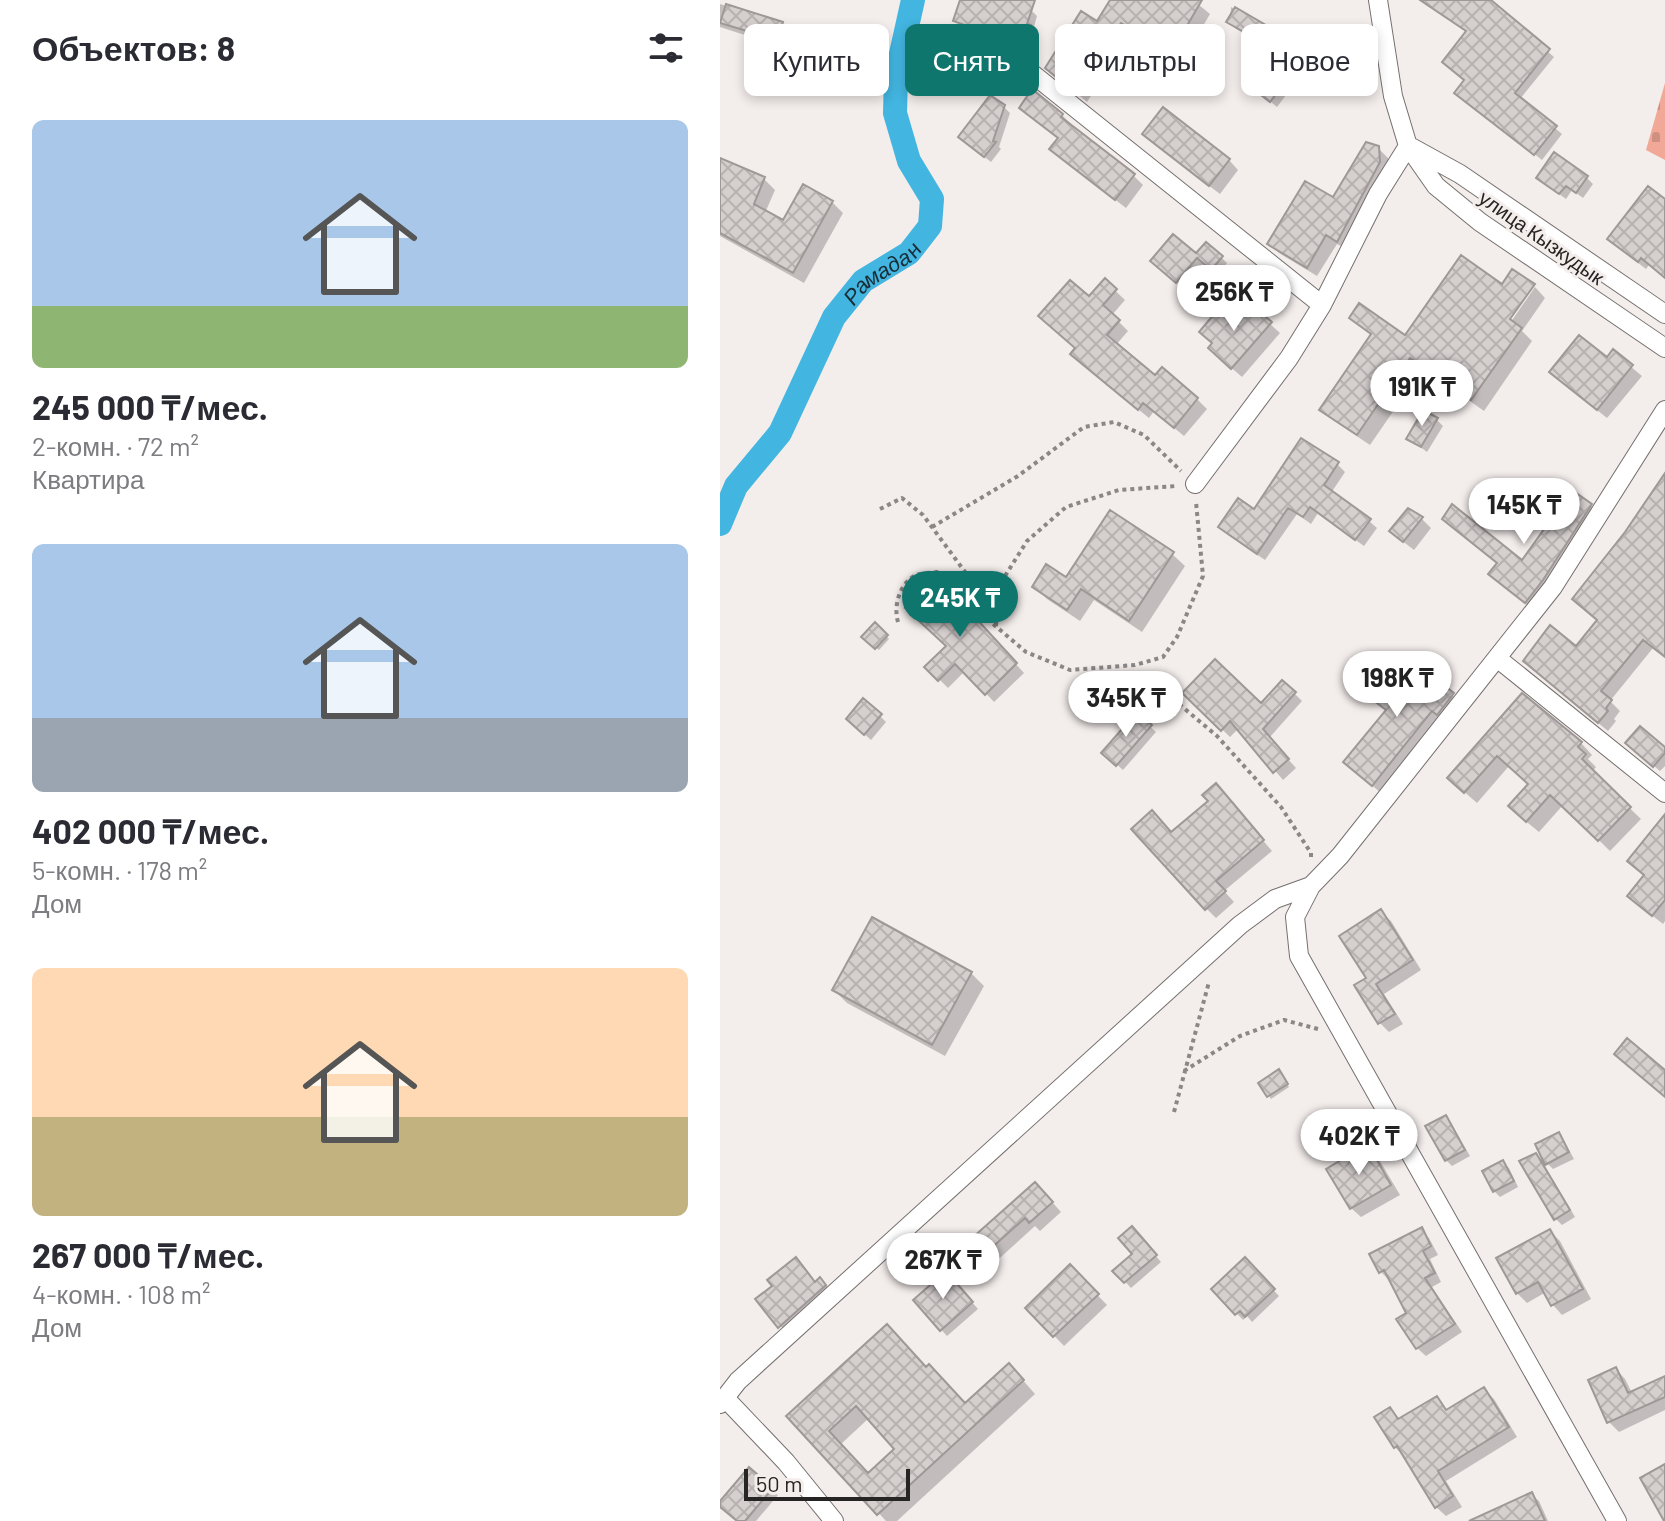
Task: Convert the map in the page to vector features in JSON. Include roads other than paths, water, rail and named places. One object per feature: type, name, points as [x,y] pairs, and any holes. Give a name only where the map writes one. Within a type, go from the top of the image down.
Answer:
[{"type":"street","name":"улица Кызкудык","points":[[1378,0],[1393,96],[1408,146],[1436,186],[1480,222],[1665,348]]},
{"type":"street","points":[[1039,79],[1322,305]]},
{"type":"street","points":[[1195,484],[1289,358],[1322,305],[1378,194],[1408,146],[1460,174],[1665,314]]},
{"type":"street","points":[[1617,1521],[1299,956],[1295,917],[1311,886],[1340,856],[1553,587],[1665,410]]},
{"type":"street","points":[[1497,658],[1665,793]]},
{"type":"street","points":[[834,1521],[786,1462],[722,1401],[750,1371],[1240,925],[1275,899],[1311,886]]},
{"type":"waterway","name":"Рамадан","points":[[720,524],[736,486],[780,433],[834,317],[863,281],[909,253],[930,226],[932,199],[909,161],[895,113],[896,76],[913,0]]}]
